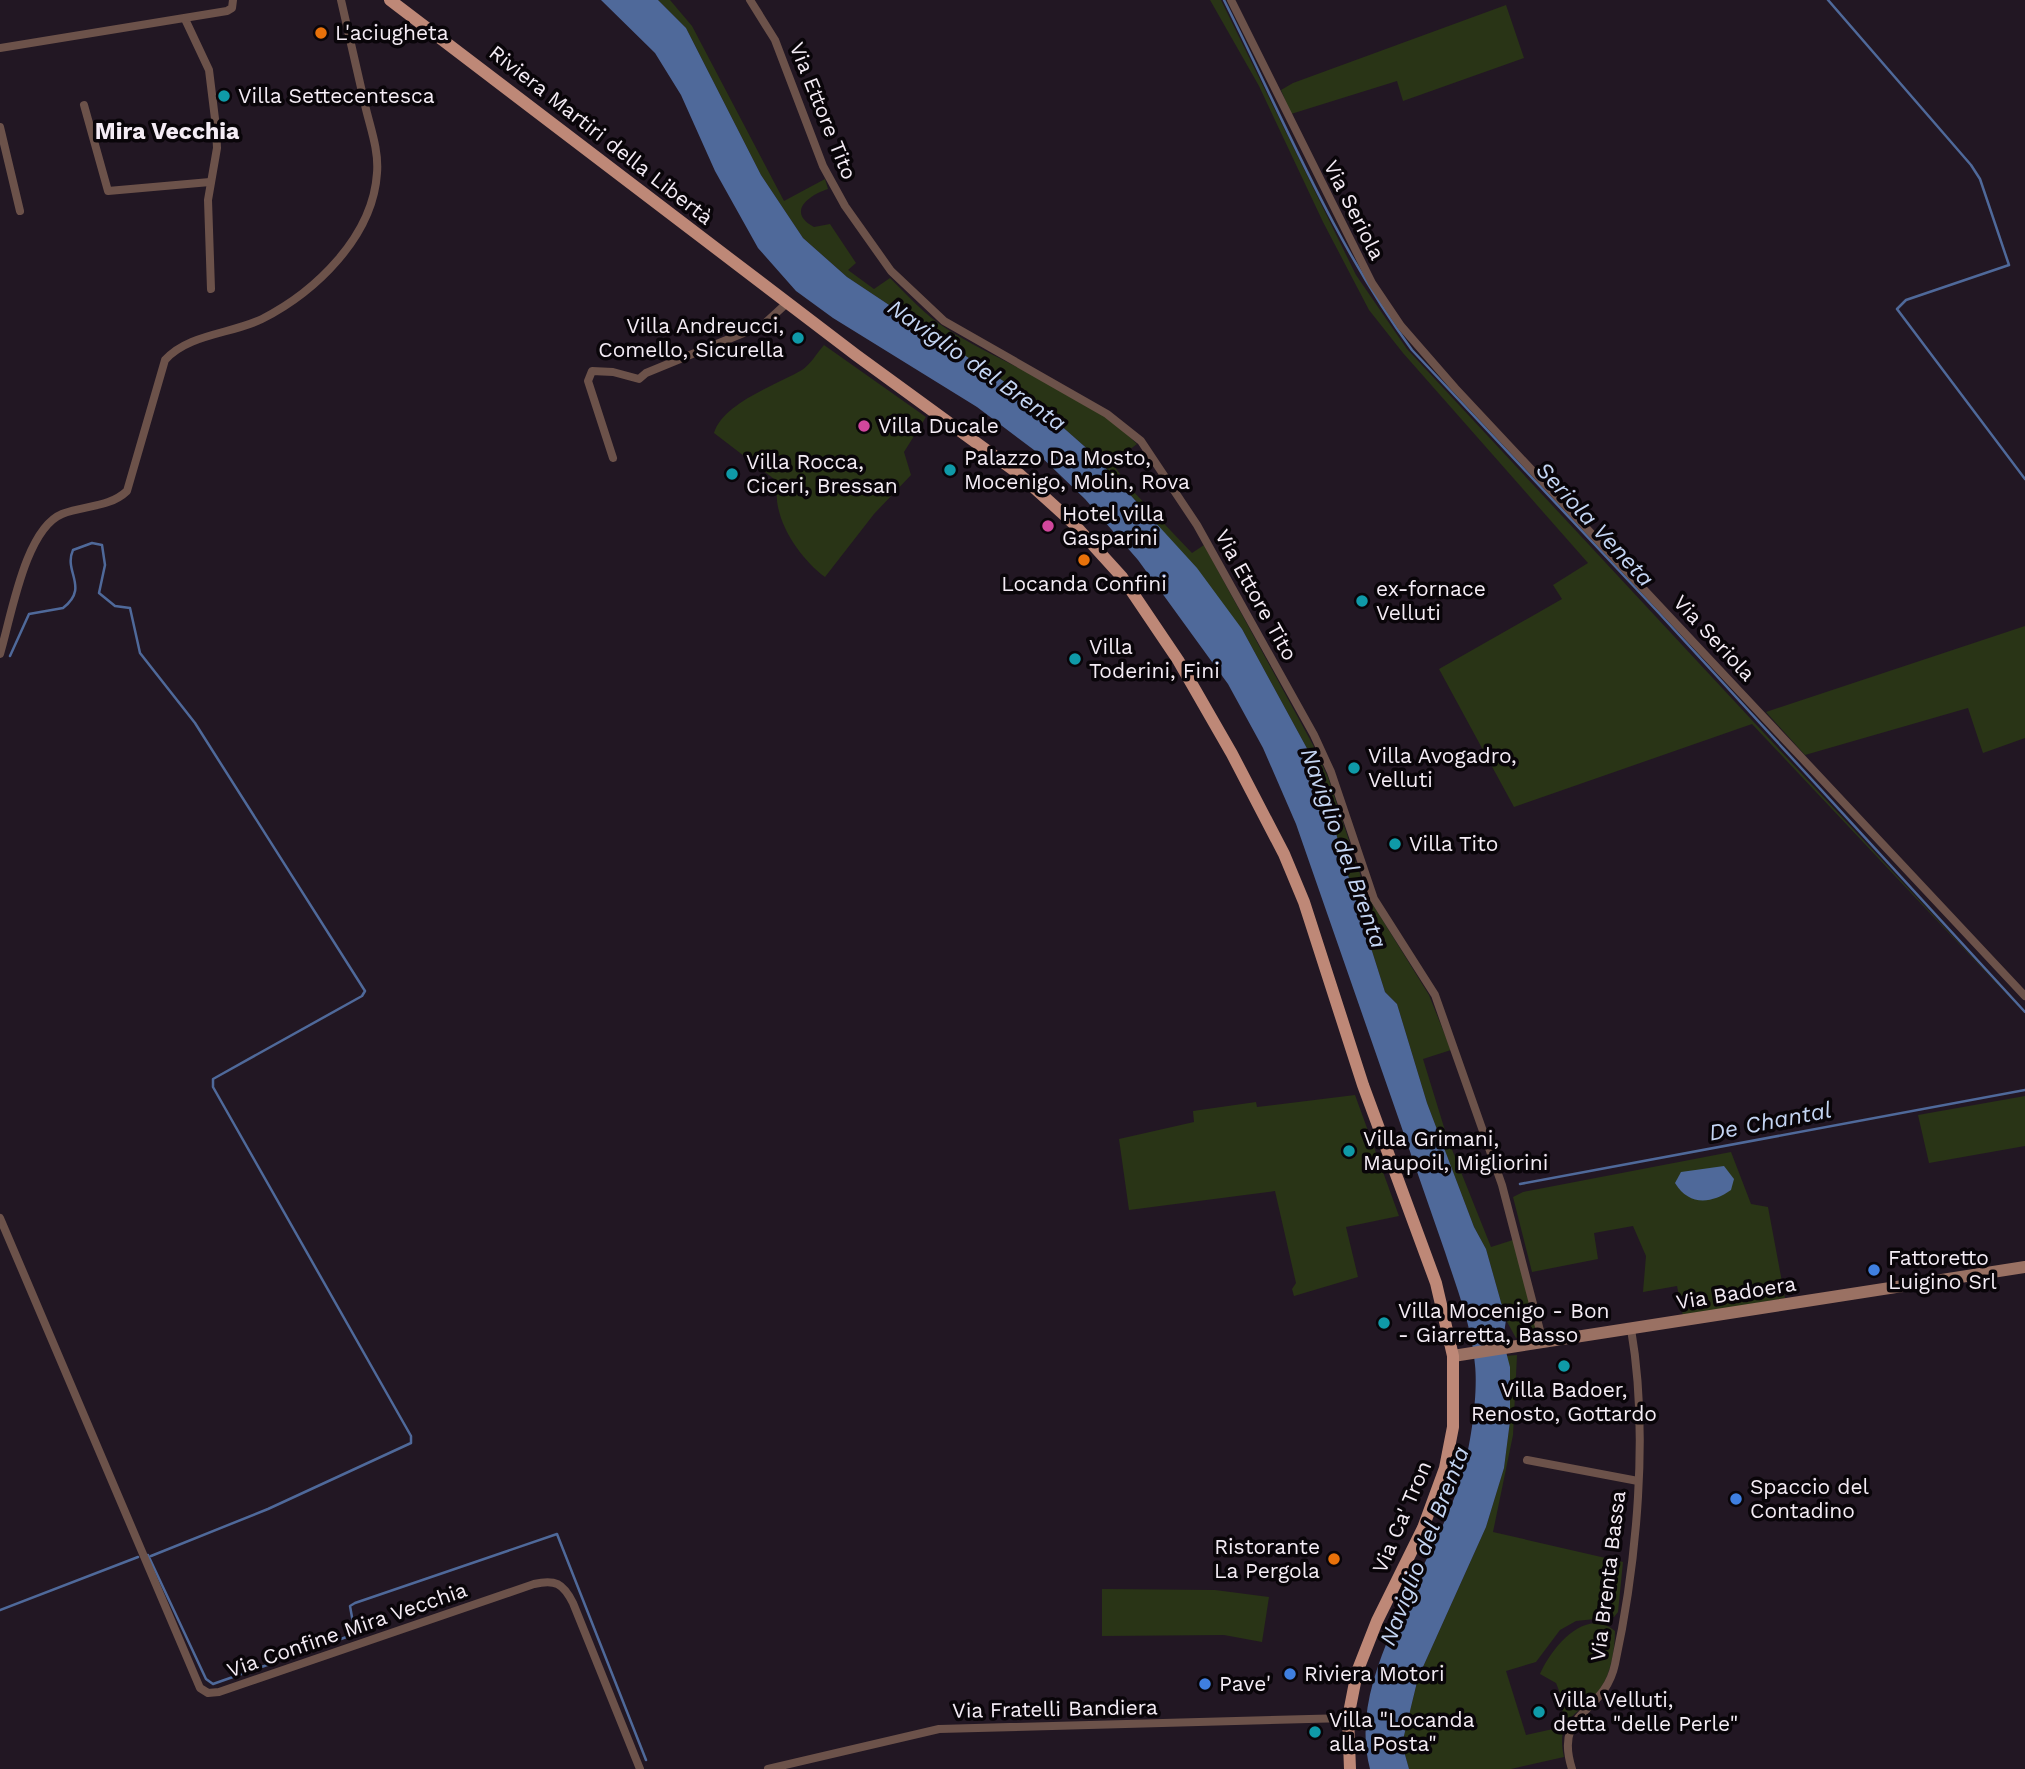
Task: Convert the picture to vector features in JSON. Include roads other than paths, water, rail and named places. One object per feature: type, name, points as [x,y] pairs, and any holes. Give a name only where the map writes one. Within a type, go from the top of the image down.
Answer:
[{"type":"main road","name":"Riviera Martiri della Libertà","points":[[390,0],[787,303],[995,454],[1072,522],[1122,577],[1178,660],[1251,791],[1304,902],[1363,1085],[1436,1283],[1453,1356]]},
{"type":"main road","name":"Via Badoera","points":[[1453,1356],[2025,1267]]},
{"type":"main road","name":"Via Ca' Tron","points":[[1350,1769],[1348,1718],[1363,1654],[1423,1528],[1445,1468],[1453,1427],[1453,1356]]},
{"type":"street","points":[[0,48],[228,11],[232,8],[233,0]]},
{"type":"street","points":[[0,654],[29,556],[41,531],[59,516],[114,501],[129,488],[164,360],[182,346],[253,323],[289,304],[321,279],[357,230],[373,196],[377,160],[341,0]]},
{"type":"street","name":"Via Ettore Tito","points":[[750,0],[775,40],[823,166],[845,206],[891,271],[944,321],[1107,414],[1140,441],[1197,525],[1314,735],[1331,772],[1374,899],[1435,995],[1499,1174],[1543,1342]]},
{"type":"street","name":"Via Seriola","points":[[1231,0],[1356,254],[1401,326],[1455,388],[2025,996]]},
{"type":"street","points":[[185,19],[209,70],[217,148],[210,182],[211,289]]},
{"type":"street","points":[[84,105],[108,191],[210,182]]},
{"type":"street","points":[[0,127],[20,211]]},
{"type":"street","points":[[613,458],[588,376],[600,370],[639,379],[764,325],[787,303]]},
{"type":"street","name":"Via Confine Mira Vecchia","points":[[0,1218],[200,1688],[208,1693],[219,1692],[534,1584],[554,1581],[563,1587],[573,1603],[640,1769]]},
{"type":"street","name":"Via Brenta Bassa","points":[[1572,1769],[1567,1749],[1568,1730],[1607,1689],[1616,1662],[1634,1546],[1638,1481],[1637,1367],[1631,1329]]},
{"type":"street","points":[[1527,1460],[1638,1481]]},
{"type":"street","name":"Via Fratelli Bandiera","points":[[768,1769],[939,1730],[1348,1718]]},
{"type":"water","name":"Naviglio del Brenta","points":[[601,0],[658,0],[686,28],[761,175],[803,238],[847,277],[1032,400],[1092,453],[1197,568],[1242,629],[1322,776],[1341,853],[1385,992],[1397,1004],[1427,1103],[1474,1227],[1486,1249],[1506,1320],[1503,1340],[1510,1367],[1510,1421],[1504,1468],[1486,1527],[1418,1678],[1402,1744],[1409,1769],[1370,1769],[1366,1732],[1370,1694],[1382,1656],[1435,1543],[1463,1471],[1475,1404],[1476,1377],[1471,1337],[1445,1252],[1296,824],[1263,748],[1228,684],[1138,560],[1085,499],[1034,450],[977,407],[833,318],[796,291],[758,248],[715,171],[681,95],[655,53]]},
{"type":"water","points":[[1724,1166],[1734,1179],[1731,1190],[1716,1198],[1694,1199],[1687,1196],[1675,1183],[1681,1172]]},
{"type":"waterway","name":"Seriola Veneta","points":[[1224,0],[1334,224],[1358,268],[1412,350],[1658,612],[2025,1012]]},
{"type":"waterway","points":[[1828,0],[1971,165],[1980,179],[2009,265],[1906,300],[1897,309],[2025,479]]},
{"type":"waterway","points":[[10,656],[29,614],[63,608],[71,600],[75,593],[71,565],[73,550],[92,543],[102,545],[105,565],[99,593],[115,606],[130,608],[140,653],[195,723],[365,991],[362,996],[213,1079],[213,1087],[411,1436],[411,1443],[268,1509],[151,1556]]},
{"type":"waterway","name":"De Chantal","points":[[1520,1184],[2025,1090]]},
{"type":"waterway","points":[[148,1555],[206,1679],[213,1684],[355,1634],[350,1606],[355,1603],[557,1534],[646,1760]]},
{"type":"waterway","points":[[0,1610],[138,1557]]},
{"type":"place","name":"L'aciugheta","points":[[321,33]]},
{"type":"place","name":"Villa Settecentesca","points":[[224,96]]},
{"type":"place","name":"Villa Andreucci, Comello, Sicurella","points":[[798,338]]},
{"type":"place","name":"Villa Ducale","points":[[864,426]]},
{"type":"place","name":"Palazzo Da Mosto, Mocenigo, Molin, Rova","points":[[950,470]]},
{"type":"place","name":"Villa Rocca, Ciceri, Bressan","points":[[732,474]]},
{"type":"place","name":"Hotel villa Gasparini","points":[[1048,526]]},
{"type":"place","name":"Locanda Confini","points":[[1084,560]]},
{"type":"place","name":"ex-fornace Velluti","points":[[1362,601]]},
{"type":"place","name":"Villa Toderini, Fini","points":[[1075,659]]},
{"type":"place","name":"Villa Avogadro, Velluti","points":[[1354,768]]},
{"type":"place","name":"Villa Tito","points":[[1395,844]]},
{"type":"place","name":"Villa Grimani, Maupoil, Migliorini","points":[[1349,1151]]},
{"type":"place","name":"Fattoretto Luigino Srl","points":[[1874,1270]]},
{"type":"place","name":"Villa Mocenigo - Bon - Giarretta, Basso","points":[[1384,1323]]},
{"type":"place","name":"Villa Badoer, Renosto, Gottardo","points":[[1564,1366]]},
{"type":"place","name":"Spaccio del Contadino","points":[[1736,1499]]},
{"type":"place","name":"Ristorante La Pergola","points":[[1334,1559]]},
{"type":"place","name":"Riviera Motori","points":[[1290,1674]]},
{"type":"place","name":"Pave'","points":[[1205,1684]]},
{"type":"place","name":"Villa Velluti, detta \"delle Perle\"","points":[[1539,1712]]},
{"type":"place","name":"Villa \"Locanda alla Posta\"","points":[[1315,1732]]},
{"type":"district","name":"Mira Vecchia","points":[[167,131]]}]
